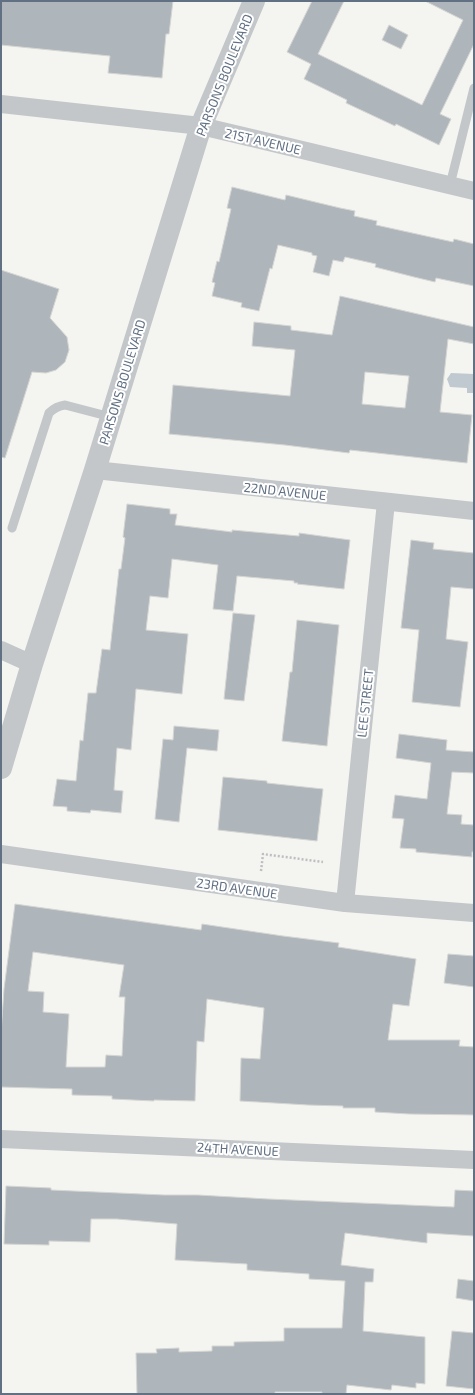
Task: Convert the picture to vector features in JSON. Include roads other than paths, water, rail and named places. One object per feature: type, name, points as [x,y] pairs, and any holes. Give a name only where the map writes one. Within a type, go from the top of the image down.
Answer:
[{"type":"street","name":"PARSONS BOULEVARD","points":[[1,768],[32,664],[95,470],[201,126],[254,1]]},
{"type":"street","name":"21ST AVENUE","points":[[1,104],[201,126],[474,191]]},
{"type":"street","name":"22ND AVENUE","points":[[95,470],[474,511]]},
{"type":"street","name":"LEE STREET","points":[[345,903],[386,502]]},
{"type":"street","points":[[1,650],[32,664]]},
{"type":"street","name":"23RD AVENUE","points":[[1,854],[345,903],[474,913]]},
{"type":"street","name":"24TH AVENUE","points":[[1,1139],[474,1160]]},
{"type":"lane","points":[[450,185],[474,88]]},
{"type":"lane","points":[[12,528],[49,413],[60,406],[65,405],[111,417]]}]
